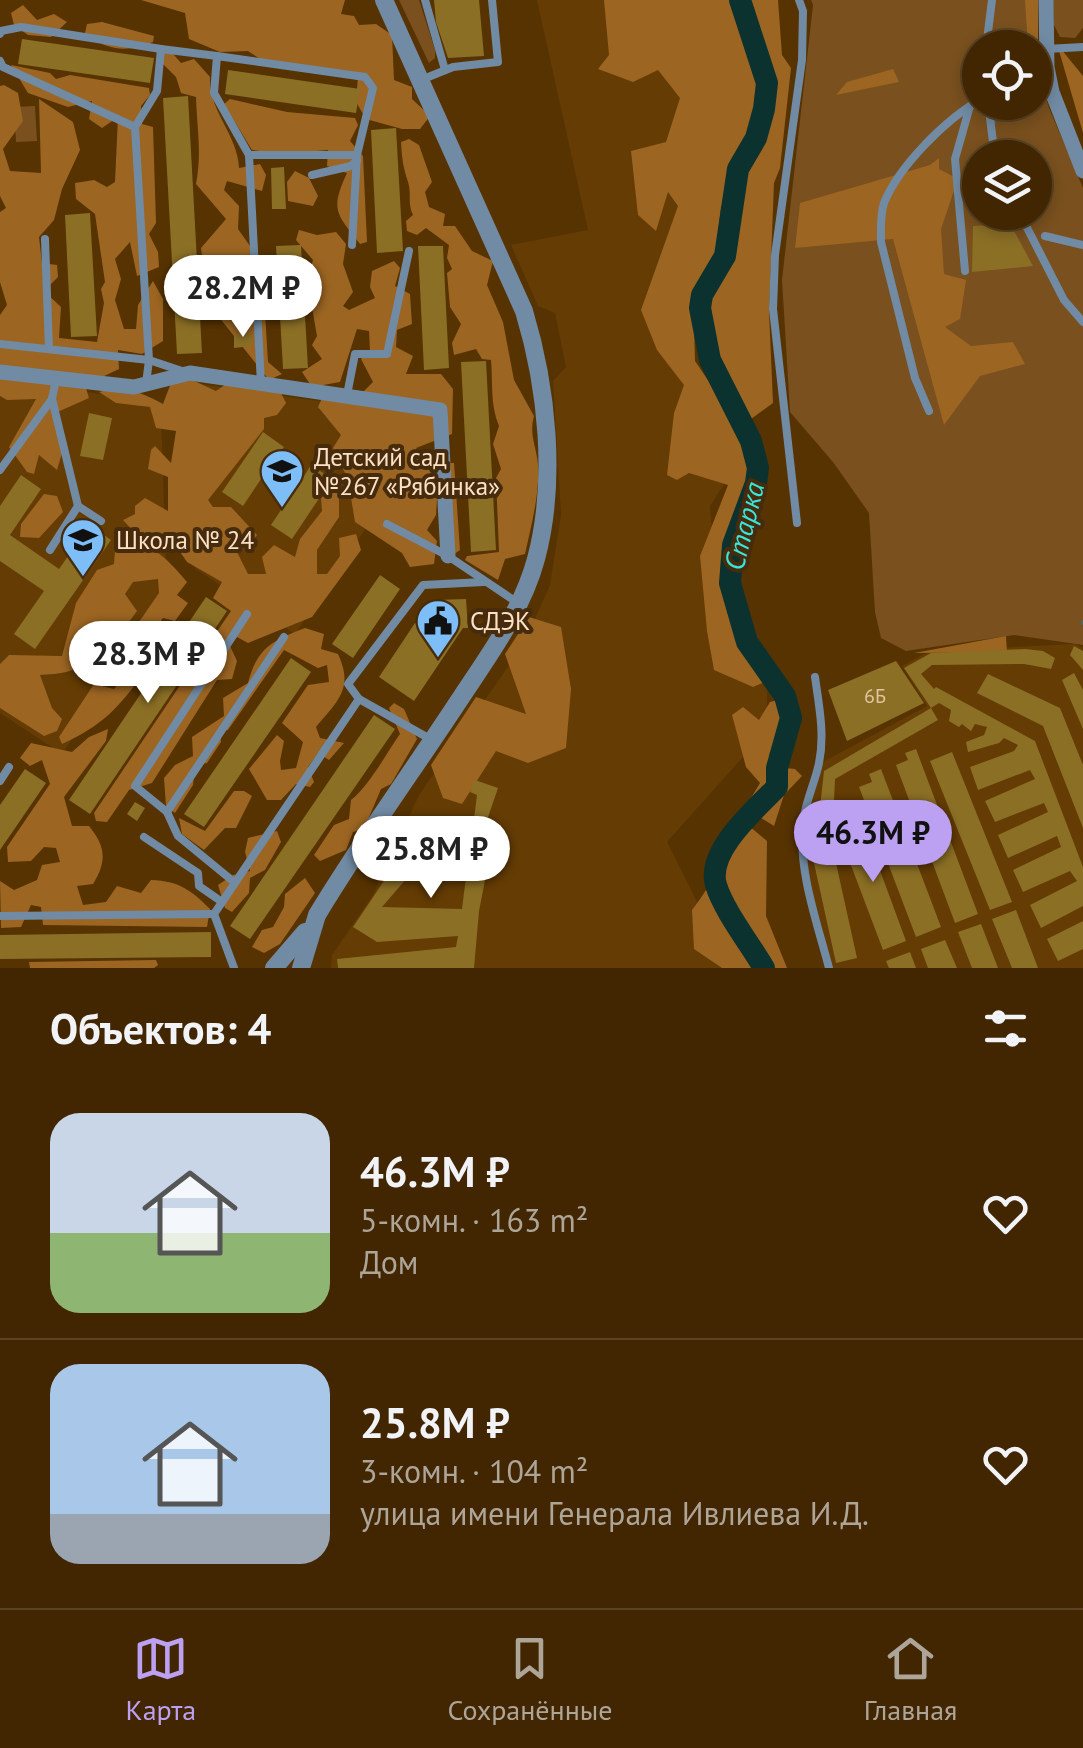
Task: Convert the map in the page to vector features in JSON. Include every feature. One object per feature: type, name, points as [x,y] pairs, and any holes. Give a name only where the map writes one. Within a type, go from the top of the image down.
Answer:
[{"type":"street","points":[[274,968],[311,924],[502,635],[536,559],[544,510],[545,440],[538,363],[515,285],[384,0]]},
{"type":"street","points":[[1046,0],[1046,30]]},
{"type":"street","points":[[1052,98],[1083,172]]},
{"type":"street","points":[[0,372],[134,387],[190,374],[440,410],[448,556]]},
{"type":"street","points":[[301,968],[311,924]]},
{"type":"lane","points":[[424,0],[445,70]]},
{"type":"lane","points":[[421,80],[445,70],[498,62],[492,0]]},
{"type":"lane","points":[[796,523],[773,309],[776,255],[802,60],[803,11],[799,0]]},
{"type":"lane","points":[[988,30],[992,0]]},
{"type":"lane","points":[[0,31],[21,27],[365,77],[373,88],[357,158],[352,245]]},
{"type":"lane","points":[[1052,49],[1083,47]]},
{"type":"lane","points":[[146,384],[149,360],[135,126],[157,91],[162,49]]},
{"type":"lane","points":[[216,56],[214,93],[249,155],[261,384]]},
{"type":"lane","points":[[0,62],[3,67],[135,126]]},
{"type":"lane","points":[[929,411],[911,361],[881,242],[880,220],[884,204],[910,163],[962,112]]},
{"type":"lane","points":[[966,120],[955,160],[966,272]]},
{"type":"lane","points":[[249,155],[357,158]]},
{"type":"lane","points":[[312,176],[350,166],[357,158]]},
{"type":"lane","points":[[1028,230],[1064,300],[1083,322]]},
{"type":"lane","points":[[1044,236],[1083,245]]},
{"type":"lane","points":[[45,239],[49,349]]},
{"type":"lane","points":[[347,395],[356,354],[387,354],[410,251]]},
{"type":"lane","points":[[0,344],[149,360],[190,374]]},
{"type":"lane","points":[[0,470],[52,399],[56,379]]},
{"type":"lane","points":[[52,399],[78,506],[101,521]]},
{"type":"lane","points":[[50,550],[78,506]]},
{"type":"lane","points":[[388,524],[448,556],[518,604]]},
{"type":"lane","points":[[432,740],[360,699],[348,684],[423,585],[484,582]]},
{"type":"lane","points":[[234,882],[178,836],[167,812],[134,786],[246,614]]},
{"type":"lane","points":[[167,812],[284,637]]},
{"type":"lane","points":[[815,678],[822,743],[803,822],[803,850],[829,968]]},
{"type":"lane","points":[[214,914],[360,699]]},
{"type":"lane","points":[[0,781],[10,767]]},
{"type":"lane","points":[[144,837],[198,873],[198,886],[222,902]]},
{"type":"lane","points":[[0,916],[214,914]]},
{"type":"lane","points":[[214,914],[234,968]]},
{"type":"shaded area","points":[[141,0],[345,0],[341,14],[354,16],[359,25],[376,24],[392,35],[394,80],[412,87],[412,99],[430,116],[420,129],[402,129],[366,119],[356,102],[358,77],[266,63],[248,51],[220,52],[189,39],[185,13]]},
{"type":"shaded area","points":[[399,0],[419,0],[435,50],[435,58],[429,63]]},
{"type":"shaded area","points":[[537,0],[684,0],[682,351],[736,466],[710,506],[718,613],[767,679],[767,730],[667,842],[730,968],[331,968],[332,955],[373,895],[419,795],[523,645],[550,585],[561,514],[553,381],[566,367],[555,313],[538,306],[511,245],[588,230]]},
{"type":"shaded area","points":[[604,0],[778,0],[782,55],[791,68],[780,168],[774,183],[769,311],[773,403],[751,419],[715,358],[705,307],[729,262],[744,168],[762,139],[771,85],[765,64],[759,72],[761,95],[746,145],[721,207],[716,251],[693,292],[695,361],[722,401],[747,458],[749,486],[723,545],[725,584],[738,632],[769,680],[753,687],[714,670],[707,631],[700,556],[728,485],[689,473],[677,480],[667,475],[674,413],[684,385],[657,350],[641,310],[678,206],[668,192],[656,231],[638,215],[631,151],[666,142],[680,98],[658,70],[633,82],[598,69],[609,55]]},
{"type":"shaded area","points":[[811,0],[1035,0],[1034,30],[962,30],[962,120],[1052,120],[1052,115],[1083,188],[1083,645],[1014,635],[906,651],[881,638],[875,612],[869,513],[833,462],[790,412],[782,280]]},
{"type":"shaded area","points":[[1025,0],[1038,0],[1038,30],[1027,30]]},
{"type":"shaded area","points":[[1053,0],[1083,0],[1083,28],[1075,38],[1060,37],[1054,25]]},
{"type":"shaded area","points":[[23,5],[37,20],[54,14],[67,22],[51,37],[28,35],[14,25],[11,13]]},
{"type":"shaded area","points":[[102,22],[154,36],[153,42],[126,49],[101,44],[85,33],[87,24]]},
{"type":"shaded area","points":[[1057,44],[1083,76],[1083,133]]},
{"type":"shaded area","points":[[168,48],[181,63],[194,59],[210,77],[214,100],[234,144],[239,168],[260,164],[266,175],[262,191],[227,181],[224,190],[239,206],[238,229],[262,263],[268,362],[282,374],[269,380],[211,307],[201,248],[226,219],[196,184],[196,97],[181,93],[176,77],[158,59]]},
{"type":"shaded area","points":[[11,65],[50,73],[56,79],[70,75],[149,88],[150,95],[141,106],[142,124],[153,127],[156,223],[149,234],[158,252],[159,267],[137,276],[130,242],[115,259],[121,279],[115,300],[124,329],[136,329],[138,305],[153,281],[163,299],[163,341],[142,354],[118,350],[119,369],[100,378],[0,366],[0,315],[7,305],[0,282],[0,212],[6,208],[0,196],[0,86],[18,93],[23,121],[3,149],[10,171],[41,173],[39,99],[73,122],[80,150],[62,189],[54,220],[39,237],[42,263],[57,265],[58,277],[44,291],[61,307],[59,338],[97,342],[104,303],[101,289],[105,282],[95,214],[76,199],[75,183],[94,180],[107,187],[115,182],[118,117],[102,128],[89,119],[92,101],[68,107],[28,93]]},
{"type":"shaded area","points":[[893,69],[899,82],[836,95],[847,82]]},
{"type":"shaded area","points":[[230,99],[287,112],[355,118],[358,125],[350,141],[363,156],[367,242],[360,244],[338,211],[338,195],[347,173],[327,166],[328,150],[281,154],[252,150],[224,104]]},
{"type":"shaded area","points":[[35,106],[37,141],[16,142],[14,107]]},
{"type":"shaded area","points":[[409,139],[419,145],[432,182],[425,192],[429,207],[445,214],[443,226],[455,226],[472,251],[493,261],[487,285],[503,322],[514,380],[534,416],[538,475],[530,532],[525,554],[505,559],[498,580],[465,560],[467,556],[499,552],[496,478],[501,469],[493,444],[499,426],[493,402],[491,360],[482,359],[476,349],[454,355],[452,343],[461,324],[450,307],[449,245],[426,228],[417,235],[407,231],[406,221],[413,215],[401,142]]},
{"type":"shaded area","points":[[939,158],[939,169],[958,179],[941,229],[944,274],[966,280],[960,319],[945,327],[971,346],[1013,342],[1025,364],[980,376],[944,425],[893,239],[795,248],[800,203],[930,165]]},
{"type":"shaded area","points":[[295,171],[309,178],[318,196],[313,206],[288,201],[287,182]]},
{"type":"shaded area","points":[[299,230],[317,235],[336,232],[346,244],[343,264],[353,292],[343,306],[349,310],[375,298],[370,287],[372,271],[394,261],[400,268],[395,286],[410,294],[412,324],[397,330],[396,347],[413,356],[406,374],[441,374],[453,389],[452,434],[416,448],[428,464],[454,463],[460,550],[453,555],[447,499],[437,499],[436,515],[427,530],[437,541],[434,564],[410,567],[402,553],[355,522],[348,479],[333,448],[341,435],[318,407],[323,396],[354,401],[373,382],[361,359],[370,350],[369,331],[357,329],[340,382],[312,387],[302,372],[322,359],[312,345],[317,336],[307,279],[313,260],[296,240]]},
{"type":"shaded area","points":[[0,377],[85,385],[89,398],[53,414],[62,453],[57,470],[39,455],[34,474],[27,472],[9,447],[36,399],[7,400],[0,396]]},
{"type":"shaded area","points":[[188,378],[216,391],[229,382],[280,391],[286,403],[277,415],[264,418],[264,429],[208,500],[213,507],[231,507],[257,535],[250,543],[233,536],[232,542],[248,574],[266,574],[262,557],[274,545],[295,557],[300,539],[322,511],[321,498],[333,489],[339,489],[339,517],[317,550],[317,574],[327,574],[340,556],[339,538],[356,534],[361,550],[312,617],[248,643],[237,637],[230,646],[237,661],[232,679],[217,680],[152,783],[129,790],[107,822],[96,821],[94,813],[187,675],[197,676],[196,662],[231,611],[213,598],[222,582],[187,562],[172,540],[134,532],[123,520],[135,514],[135,506],[145,498],[168,511],[168,477],[148,469],[155,446],[171,463],[176,431],[156,428],[150,407],[116,403],[99,392],[133,391],[163,404],[171,383]]},
{"type":"shaded area","name":"Детский сад №267 «Рябинка»","points":[[181,381],[386,411],[408,465],[295,634],[196,569],[187,553]]},
{"type":"shaded area","name":"Школа № 24","points":[[0,382],[144,399],[161,413],[167,596],[62,754],[0,713]]},
{"type":"shaded area","points":[[44,494],[57,496],[63,512],[39,538],[20,537],[21,524]]},
{"type":"shaded area","points":[[116,537],[139,543],[164,557],[187,582],[177,595],[188,603],[175,621],[163,618],[136,654],[144,672],[118,706],[89,730],[62,744],[59,737],[94,684],[114,689],[126,675],[101,668],[105,649],[123,645],[159,593],[158,579],[133,582],[125,594],[137,611],[124,629],[97,639],[82,664],[69,671],[40,675],[52,708],[62,719],[57,731],[44,736],[0,708],[0,664],[9,655],[62,656],[76,603],[97,570],[114,564]]},
{"type":"shaded area","points":[[529,617],[561,627],[571,689],[566,748],[528,763],[496,751],[462,804],[443,798],[431,765],[476,697],[526,714],[505,654]]},
{"type":"shaded area","points":[[305,628],[324,634],[321,649],[338,654],[343,666],[341,694],[316,727],[320,738],[344,743],[329,760],[318,753],[308,767],[314,782],[310,787],[296,784],[281,800],[267,800],[249,769],[277,735],[284,741],[281,770],[296,768],[303,742],[282,723],[308,685],[329,682],[327,665],[318,668],[284,650],[228,730],[220,731],[221,742],[207,763],[195,765],[193,785],[175,813],[166,806],[164,778],[175,765],[193,756],[192,737],[224,716],[223,698],[248,683],[256,661],[268,646]]},
{"type":"shaded area","points":[[1006,636],[1007,652],[914,653]]},
{"type":"shaded area","points":[[1075,644],[1083,648],[1083,968],[829,968],[805,875],[803,822],[819,764],[927,706],[902,666],[930,651]]},
{"type":"shaded area","points":[[778,700],[787,714],[768,766],[795,769],[802,776],[784,795],[774,826],[745,808],[760,783],[746,767],[732,715],[743,707],[759,720],[770,702]]},
{"type":"shaded area","points":[[394,703],[404,709],[417,739],[391,784],[381,789],[364,829],[353,832],[346,850],[320,861],[314,855],[334,825],[349,819],[351,800],[400,734],[389,708]]},
{"type":"shaded area","points":[[108,729],[106,741],[64,797],[72,826],[89,826],[103,854],[93,884],[77,886],[83,905],[106,902],[117,886],[141,893],[151,880],[169,882],[184,888],[210,909],[207,927],[43,925],[41,907],[31,905],[21,927],[1,928],[0,881],[14,890],[37,880],[42,865],[60,862],[56,848],[44,847],[31,861],[8,862],[7,847],[50,784],[42,760],[30,766],[20,758],[31,743],[72,752],[89,737]]},
{"type":"shaded area","points":[[234,791],[252,796],[236,828],[225,828],[204,850],[182,834],[179,818],[205,831]]},
{"type":"shaded area","points":[[749,826],[767,841],[766,916],[787,968],[722,968],[694,949],[692,910]]},
{"type":"shaded area","points":[[277,831],[281,842],[265,870],[250,878],[249,893],[232,912],[225,908],[218,885],[233,875],[250,871],[245,852],[248,838]]},
{"type":"shaded area","points":[[305,878],[315,893],[280,944],[264,953],[252,947],[262,930],[273,927],[284,907],[285,894]]},
{"type":"shaded area","points":[[156,960],[158,965],[154,968],[30,968],[29,962]]},
{"type":"building","points":[[434,0],[479,0],[484,56],[448,58],[436,22]]},
{"type":"building","points":[[22,39],[154,58],[150,83],[18,64]]},
{"type":"building","points":[[228,70],[360,89],[356,113],[225,94]]},
{"type":"building","points":[[188,96],[202,353],[177,354],[163,98]]},
{"type":"building","points":[[396,128],[403,251],[377,253],[371,130]]},
{"type":"building","points":[[284,167],[286,209],[272,209],[271,168]]},
{"type":"building","points":[[90,213],[97,336],[71,337],[65,215]]},
{"type":"building","points":[[973,230],[1014,230],[1033,266],[972,272]]},
{"type":"building","points":[[301,245],[308,368],[283,369],[276,246]]},
{"type":"building","points":[[418,246],[443,246],[449,368],[424,370]]},
{"type":"building","points":[[252,333],[252,346],[234,348],[234,335]]},
{"type":"building","points":[[486,361],[496,550],[471,552],[461,362]]},
{"type":"building","points":[[89,413],[112,418],[103,460],[80,456]]},
{"type":"building","points":[[263,432],[284,447],[271,465],[299,484],[311,465],[332,479],[292,539],[271,525],[291,495],[263,476],[243,506],[222,492]]},
{"type":"building","points":[[21,475],[41,489],[10,535],[59,569],[90,525],[111,540],[35,649],[14,634],[44,591],[0,561],[0,506]]},
{"type":"building","points":[[380,575],[400,589],[353,658],[332,644]]},
{"type":"building","points":[[206,597],[227,611],[90,814],[69,800]]},
{"type":"building","points":[[466,599],[468,628],[463,628],[414,701],[379,677],[415,623],[425,630],[436,613],[436,600]]},
{"type":"building","points":[[1074,646],[1083,651],[1083,670],[1070,655]]},
{"type":"building","points":[[1025,649],[1043,651],[1055,658],[1051,669],[1024,664],[932,665],[921,674],[934,689],[1035,741],[1083,867],[1083,906],[1041,928],[1030,905],[1077,881],[1070,871],[1023,892],[1013,870],[1061,847],[1057,836],[1008,858],[998,835],[1048,812],[1044,803],[995,822],[985,801],[1035,779],[1030,770],[978,790],[970,767],[1014,751],[1018,745],[1004,738],[968,752],[966,742],[984,735],[987,727],[975,724],[971,731],[962,724],[959,727],[949,721],[951,710],[939,703],[931,708],[904,668],[931,653]]},
{"type":"building","points":[[291,658],[311,672],[204,827],[184,814]]},
{"type":"building","points":[[896,661],[924,703],[847,741],[828,690]]},
{"type":"building","points":[[1074,673],[1083,690],[1083,729],[1062,680]]},
{"type":"building","points":[[988,674],[1060,708],[1083,765],[1083,828],[1043,726],[977,693]]},
{"type":"building","points":[[931,708],[938,720],[835,779],[832,845],[857,958],[836,963],[814,863],[824,771]]},
{"type":"building","points":[[374,715],[395,729],[250,939],[230,926]]},
{"type":"building","points":[[916,749],[978,914],[955,923],[896,765],[908,760],[905,753]]},
{"type":"building","points":[[952,752],[1012,902],[990,910],[930,761]]},
{"type":"building","points":[[25,769],[46,783],[0,850],[0,805]]},
{"type":"building","points":[[881,769],[941,927],[916,937],[859,787],[872,782],[869,774]]},
{"type":"building","points":[[475,780],[498,788],[486,823],[488,865],[474,968],[338,968],[337,959],[456,947],[458,936],[377,942],[353,927],[394,866],[416,820],[439,831],[430,853],[418,849],[407,878],[382,907],[462,909],[469,853],[444,847],[450,828],[472,835],[477,795],[470,792]]},
{"type":"building","points":[[135,802],[145,808],[137,821],[127,814]]},
{"type":"building","points":[[857,808],[906,941],[883,950],[849,860],[848,839],[854,838],[848,811]]},
{"type":"building","points":[[1016,910],[1038,968],[1012,968],[992,919]]},
{"type":"building","points":[[1083,921],[1083,949],[1058,961],[1047,939]]},
{"type":"building","points":[[981,924],[998,968],[972,968],[958,932]]},
{"type":"building","points":[[211,932],[211,957],[0,959],[0,935]]},
{"type":"building","points":[[945,940],[957,968],[928,968],[921,949]]},
{"type":"building","points":[[910,952],[916,968],[889,968],[886,961]]},
{"type":"waterway","name":"Старка","points":[[740,0],[767,83],[764,109],[756,138],[738,169],[725,256],[702,295],[700,308],[710,360],[751,441],[758,468],[733,545],[730,583],[747,642],[785,696],[791,718],[777,768],[777,787],[725,845],[715,872],[725,906],[764,968]]},
{"type":"place","name":"Детский сад №267 «Рябинка»","points":[[282,509]]},
{"type":"place","name":"Школа № 24","points":[[83,578]]},
{"type":"place","name":"СДЭК","points":[[438,659]]}]
